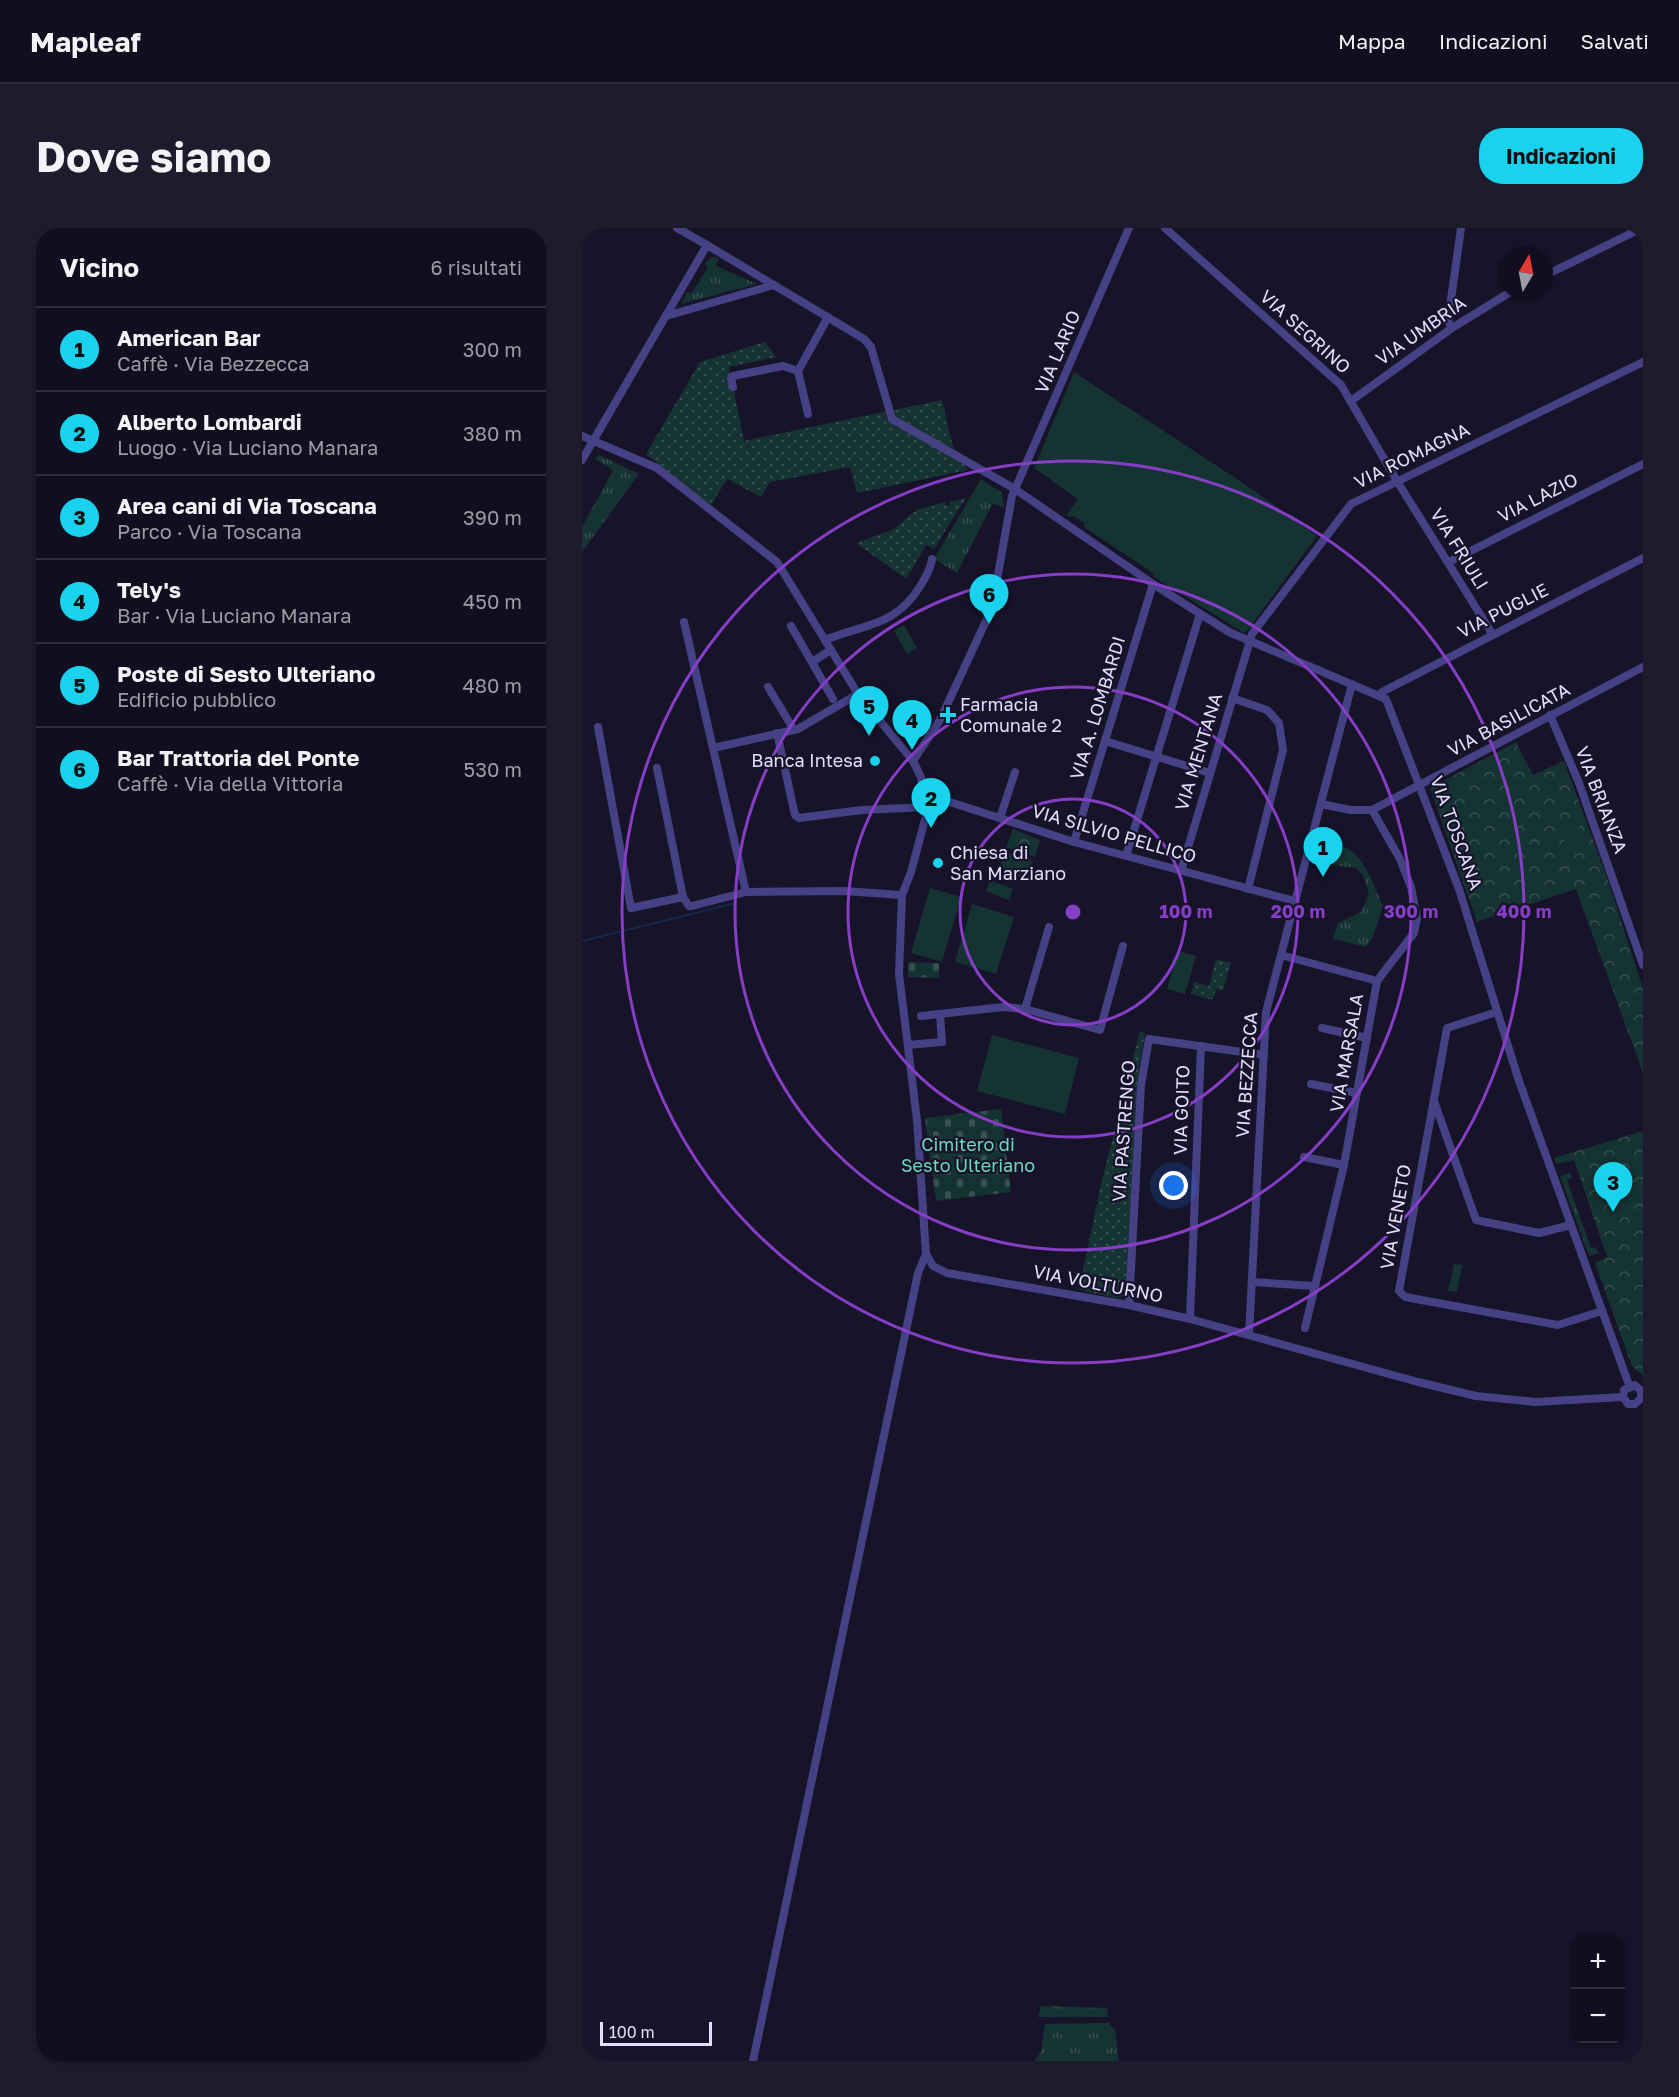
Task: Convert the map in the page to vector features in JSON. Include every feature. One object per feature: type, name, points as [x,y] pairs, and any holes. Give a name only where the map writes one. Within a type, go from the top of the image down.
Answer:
[{"type":"street","points":[[677,228],[864,339],[872,347],[892,419],[1016,489],[1153,584],[1249,642],[1380,696]]},
{"type":"street","name":"VIA LARIO","points":[[913,761],[940,720],[992,608],[1012,496],[1129,228]]},
{"type":"street","name":"VIA SEGRINO","points":[[1165,228],[1341,385],[1397,481]]},
{"type":"street","points":[[1452,328],[1448,321],[1461,228]]},
{"type":"street","points":[[1553,272],[1642,228]]},
{"type":"street","points":[[582,460],[707,245]]},
{"type":"street","points":[[666,316],[774,285]]},
{"type":"street","name":"VIA UMBRIA","points":[[1351,401],[1452,328],[1499,299]]},
{"type":"street","points":[[808,414],[798,371],[828,318]]},
{"type":"street","name":"VIA ROMAGNA","points":[[1249,642],[1264,618],[1351,504],[1643,362]]},
{"type":"street","points":[[733,387],[731,378],[733,376],[783,366],[798,371]]},
{"type":"street","points":[[582,436],[657,468],[777,562],[858,694],[913,761],[926,794],[927,807],[911,872],[902,895],[899,974],[917,1120],[926,1254],[918,1273],[753,2061]]},
{"type":"street","name":"VIA LAZIO","points":[[1449,562],[1643,464]]},
{"type":"street","name":"VIA FRIULI","points":[[1397,481],[1493,635]]},
{"type":"street","name":"VIA PUGLIE","points":[[1380,696],[1382,692],[1643,558]]},
{"type":"street","points":[[825,640],[903,610],[931,568],[932,559]]},
{"type":"street","name":"VIA A. LOMBARDI","points":[[1074,842],[1153,584]]},
{"type":"street","points":[[1126,856],[1200,614]]},
{"type":"street","points":[[684,622],[746,892]]},
{"type":"street","points":[[791,626],[833,699]]},
{"type":"street","name":"VIA MENTANA","points":[[1180,871],[1249,642]]},
{"type":"street","points":[[812,662],[831,650]]},
{"type":"street","name":"VIA BASILICATA","points":[[1372,810],[1643,667]]},
{"type":"street","name":"VIA BEZZECCA","points":[[1249,1335],[1266,1012],[1352,684]]},
{"type":"street","points":[[768,687],[794,730]]},
{"type":"street","points":[[713,748],[794,730],[858,694]]},
{"type":"street","name":"VIA TOSCANA","points":[[1380,696],[1386,699],[1459,889],[1519,1081],[1629,1385]]},
{"type":"street","points":[[1233,698],[1267,710],[1279,723],[1283,750],[1248,889]]},
{"type":"street","name":"VIA BRIANZA","points":[[1550,715],[1579,783],[1643,965]]},
{"type":"street","points":[[598,727],[631,908],[683,897]]},
{"type":"street","points":[[777,734],[795,815],[799,818],[862,810],[927,807]]},
{"type":"street","points":[[1105,741],[1210,773]]},
{"type":"street","points":[[657,768],[683,897],[689,906],[746,892],[844,891],[902,895]]},
{"type":"street","points":[[1000,818],[1015,772]]},
{"type":"street","name":"VIA SILVIO PELLICO","points":[[926,794],[1074,842],[1295,902]]},
{"type":"street","points":[[1321,804],[1351,810],[1372,810]]},
{"type":"street","name":"VIA MARSALA","points":[[1305,1328],[1344,1165],[1377,981],[1414,933],[1417,918],[1416,903],[1404,868],[1372,810]]},
{"type":"street","points":[[1025,1009],[1049,927]]},
{"type":"street","points":[[921,1016],[1004,1007],[1025,1009],[1100,1030],[1123,946]]},
{"type":"street","points":[[1281,955],[1377,981]]},
{"type":"street","name":"VIA VENETO","points":[[1497,1012],[1447,1028],[1399,1291],[1401,1295],[1558,1325],[1602,1311]]},
{"type":"street","points":[[908,1045],[942,1042],[940,1014]]},
{"type":"street","points":[[1323,1028],[1367,1038]]},
{"type":"street","name":"VIA PASTRENGO","points":[[1128,1305],[1141,1085],[1149,1040],[1264,1055]]},
{"type":"street","name":"VIA GOITO","points":[[1190,1319],[1201,1046]]},
{"type":"street","points":[[1311,1084],[1357,1093]]},
{"type":"street","points":[[1434,1100],[1476,1220],[1539,1233],[1571,1225]]},
{"type":"street","points":[[1304,1157],[1344,1165]]},
{"type":"street","name":"VIA VOLTURNO","points":[[926,1254],[933,1266],[947,1273],[1128,1305],[1190,1319],[1476,1396],[1535,1402],[1623,1396],[1628,1404],[1635,1404],[1641,1398],[1642,1391],[1635,1385],[1629,1385]]},
{"type":"street","points":[[1252,1282],[1316,1286]]},
{"type":"street","points":[[1623,1396],[1624,1390],[1629,1385]]},
{"type":"green space","points":[[712,257],[719,258],[716,266],[757,284],[681,304],[687,292],[692,293],[708,267],[704,264]]},
{"type":"green space","points":[[765,342],[776,357],[729,367],[744,441],[942,400],[954,451],[968,470],[857,493],[850,467],[770,482],[761,497],[727,479],[710,507],[646,454],[700,362]]},
{"type":"green space","points":[[1074,372],[1246,485],[1317,536],[1244,633],[1154,577],[1153,573],[1084,527],[1084,523],[1075,517],[1066,516],[1078,499],[1034,468]]},
{"type":"green space","points":[[599,455],[639,474],[582,552],[582,527],[613,470],[595,459]]},
{"type":"green space","points":[[981,479],[1002,493],[1004,508],[993,503],[957,573],[934,559]]},
{"type":"green space","points":[[966,498],[934,549],[926,545],[906,579],[856,543],[894,529],[916,510],[945,502],[946,506],[950,505],[950,502]]},
{"type":"green space","points":[[904,625],[917,648],[907,654],[894,631]]},
{"type":"green space","points":[[1516,742],[1533,775],[1564,761],[1608,880],[1643,989],[1643,1073],[1576,889],[1477,922],[1430,788]]},
{"type":"green space","points":[[1576,818],[1588,850],[1570,856],[1559,824]]},
{"type":"green space","points":[[1013,829],[1040,840],[1035,857],[1006,847]]},
{"type":"green space","points":[[1338,845],[1347,848],[1361,861],[1383,906],[1373,937],[1366,947],[1333,939],[1338,923],[1361,912],[1369,894],[1363,875],[1356,868],[1333,865]]},
{"type":"green space","points":[[1005,852],[1033,861],[1028,879],[999,869]]},
{"type":"green space","points":[[990,880],[1013,889],[1009,900],[986,891]]},
{"type":"green space","points":[[930,888],[961,897],[942,962],[911,953]]},
{"type":"green space","points":[[972,904],[1014,917],[996,974],[955,962]]},
{"type":"green space","points":[[1178,951],[1196,956],[1185,994],[1167,989]]},
{"type":"green space","points":[[1216,959],[1231,963],[1223,991],[1216,989],[1213,1000],[1191,994],[1194,982],[1209,986]]},
{"type":"green space","points":[[908,962],[939,963],[939,978],[908,977]]},
{"type":"green space","points":[[1140,1031],[1145,1033],[1137,1082],[1126,1295],[1117,1298],[1079,1290],[1101,1184]]},
{"type":"green space","points":[[992,1035],[1079,1058],[1065,1114],[977,1091]]},
{"type":"green space","name":"Cimitero di Sesto Ulteriano","points":[[1001,1109],[1011,1192],[936,1201],[925,1118]]},
{"type":"green space","points":[[1643,1131],[1643,1375],[1632,1366],[1595,1263],[1607,1257],[1574,1160],[1556,1164],[1554,1158]]},
{"type":"green space","points":[[1570,1173],[1572,1177],[1567,1180],[1591,1248],[1596,1247],[1598,1253],[1589,1256],[1560,1176]]},
{"type":"green space","points":[[1454,1264],[1462,1265],[1457,1292],[1448,1291]]},
{"type":"green space","points":[[1041,2006],[1107,2008],[1108,2017],[1038,2017]]},
{"type":"green space","points":[[1109,2023],[1115,2030],[1119,2061],[1034,2061],[1041,2051],[1045,2024]]},
{"type":"waterway","points":[[582,941],[735,903]]},
{"type":"place","name":"Bar Trattoria del Ponte","points":[[989,624]]},
{"type":"place","name":"Farmacia Comunale 2","points":[[948,715]]},
{"type":"place","name":"Poste di Sesto Ulteriano","points":[[869,736]]},
{"type":"place","name":"Tely's","points":[[912,750]]},
{"type":"place","name":"Banca Intesa","points":[[875,761]]},
{"type":"place","name":"Alberto Lombardi","points":[[931,828]]},
{"type":"place","name":"Chiesa di San Marziano","points":[[938,863]]},
{"type":"place","name":"American Bar","points":[[1323,877]]},
{"type":"place","name":"Area cani di Via Toscana","points":[[1613,1212]]}]
